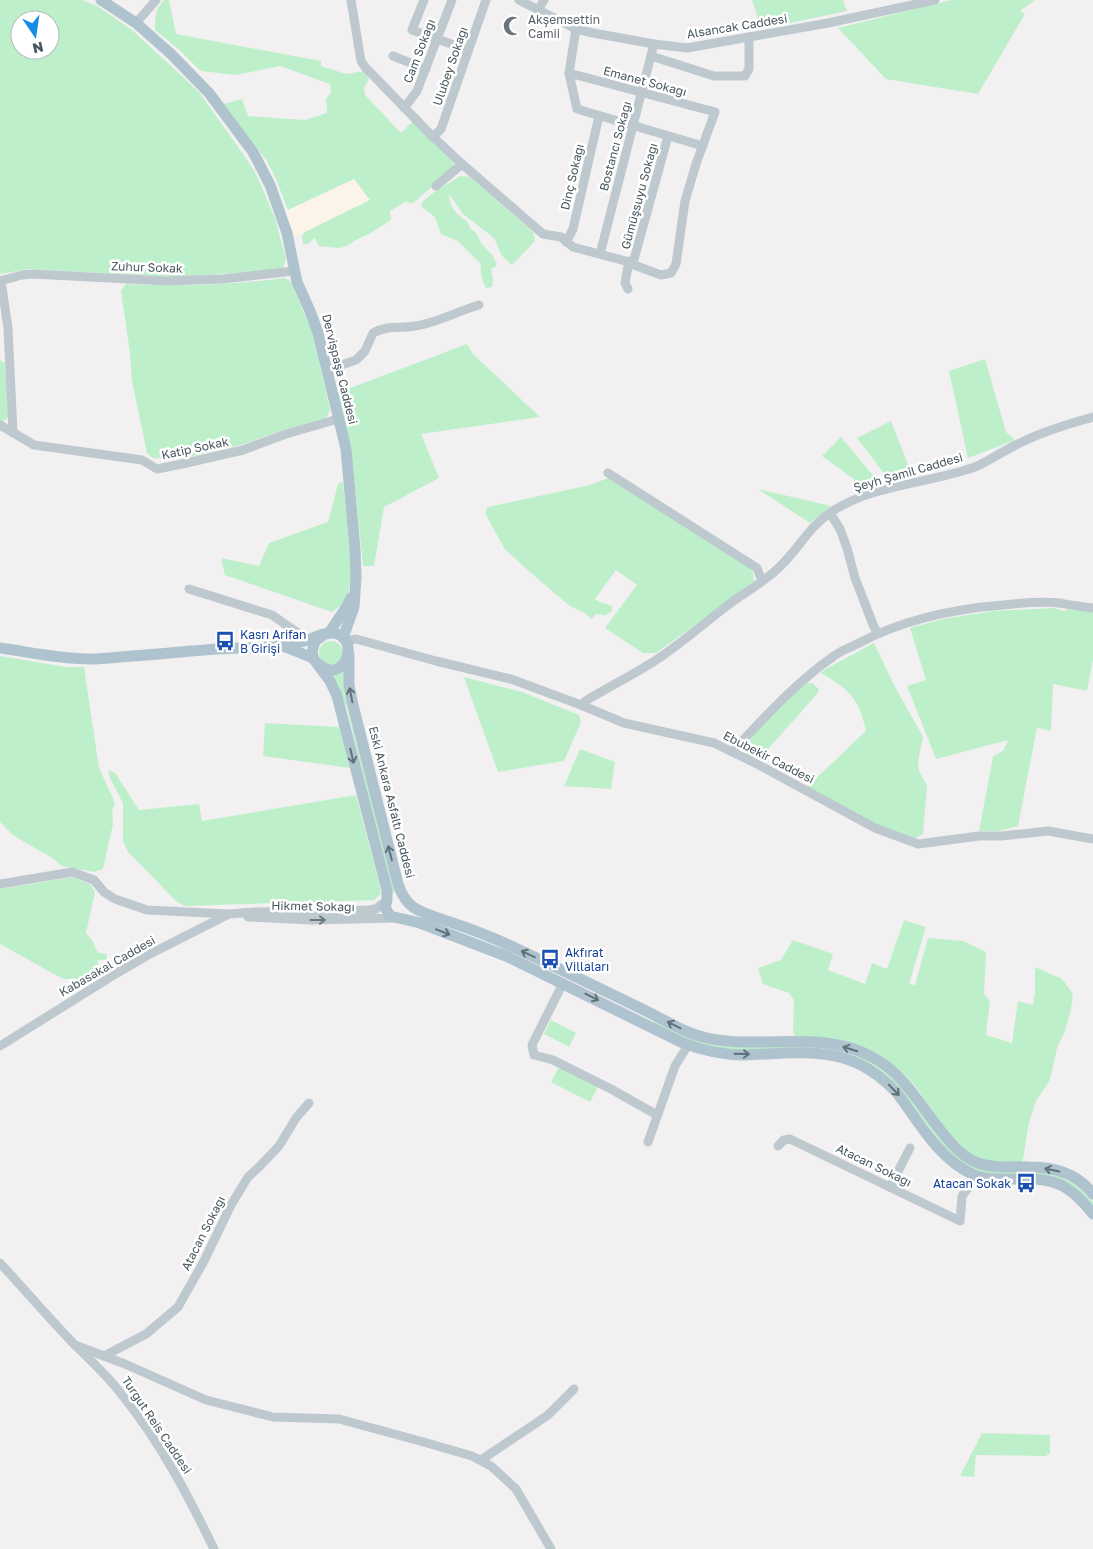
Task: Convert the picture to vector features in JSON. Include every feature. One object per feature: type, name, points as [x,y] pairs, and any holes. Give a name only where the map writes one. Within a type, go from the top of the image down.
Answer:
[{"type":"main road","name":"Dervişpaşa Caddesi","points":[[101,0],[136,23],[209,93],[253,152],[265,172],[280,210],[287,233],[294,272],[315,322],[346,449],[356,577],[354,607],[344,639]]},
{"type":"main road","points":[[356,577],[347,606],[327,634],[316,641],[313,646],[315,661],[330,681],[343,715],[354,766],[387,890],[385,907],[387,914],[420,923],[506,956],[688,1045],[729,1054],[808,1053],[833,1056],[852,1061],[870,1070],[898,1093],[945,1155],[965,1170],[978,1176],[997,1179],[1036,1178],[1061,1184],[1078,1195],[1093,1214]]},
{"type":"main road","points":[[0,648],[44,655],[90,659],[283,646],[327,634],[338,635],[344,639]]},
{"type":"main road","name":"Eski Ankara Asfaltı Caddesi","points":[[344,639],[349,649],[350,685],[353,705],[398,884],[405,899]]},
{"type":"main road","points":[[283,646],[315,661],[326,669],[332,670],[343,665],[349,655]]},
{"type":"main road","points":[[387,900],[396,896],[405,899],[416,909],[509,945],[696,1036],[735,1042],[820,1042],[862,1052],[882,1064],[902,1080],[954,1148],[968,1158],[988,1166],[1032,1166],[1052,1169],[1074,1177],[1082,1182],[1093,1194]]},
{"type":"main road","points":[[396,918],[404,916],[408,910],[405,899]]},
{"type":"street","points":[[136,23],[156,0]]},
{"type":"street","points":[[351,0],[361,61],[365,67],[433,137],[543,234],[561,237],[573,247],[631,262],[634,265],[661,275],[671,273],[676,264],[685,202],[703,146],[577,109],[569,74],[576,28]]},
{"type":"street","points":[[424,0],[412,30],[468,50]]},
{"type":"street","name":"Cam Sokağı","points":[[404,108],[417,91],[452,0]]},
{"type":"street","name":"Ulubey Sokağı","points":[[433,137],[441,128],[486,0]]},
{"type":"street","name":"Alsancak Caddesi","points":[[519,0],[576,28],[593,33],[687,48],[828,23],[935,0]]},
{"type":"street","points":[[538,10],[544,0]]},
{"type":"street","points":[[651,56],[714,76],[745,76],[750,69],[748,37]]},
{"type":"street","name":"Bostancı Sokağı","points":[[600,254],[654,44]]},
{"type":"street","points":[[393,56],[426,69]]},
{"type":"street","name":"Emanet Sokağı","points":[[569,74],[715,112],[703,146]]},
{"type":"street","name":"Dinç Sokağı","points":[[566,242],[572,229],[600,116]]},
{"type":"street","name":"Gümüşsuyu Sokağı","points":[[628,289],[625,283],[668,136]]},
{"type":"street","points":[[436,186],[462,164]]},
{"type":"street","name":"Zuhur Sokak","points":[[0,281],[33,274],[166,281],[238,278],[294,272]]},
{"type":"street","points":[[0,281],[7,319],[13,434]]},
{"type":"street","points":[[327,370],[356,360],[365,351],[373,333],[382,328],[414,326],[479,305]]},
{"type":"street","name":"Şeyh Şamil Caddesi","points":[[581,705],[661,657],[762,581],[787,561],[811,528],[830,513],[846,504],[866,495],[896,486],[937,478],[976,466],[1023,441],[1093,417]]},
{"type":"street","name":"Katip Sokak","points":[[0,426],[34,445],[142,460],[157,469],[243,450],[286,434],[338,419]]},
{"type":"street","points":[[608,473],[757,568],[762,581]]},
{"type":"street","points":[[830,513],[840,529],[855,578],[878,633]]},
{"type":"street","points":[[189,589],[272,615],[308,640]]},
{"type":"street","points":[[732,752],[791,690],[836,655],[878,633],[920,618],[984,606],[1049,603],[1093,608]]},
{"type":"street","name":"Ebubekir Caddesi","points":[[344,639],[363,640],[436,661],[511,679],[581,705],[624,724],[714,743],[759,765],[875,828],[918,844],[980,836],[1001,836],[1048,831],[1093,839]]},
{"type":"street","name":"Hikmet Sokağı","points":[[0,884],[72,872],[94,880],[104,892],[115,899],[140,908],[175,912],[230,914],[369,910],[382,906],[387,900]]},
{"type":"street","name":"Hikmet Sokağı","points":[[230,914],[251,918],[311,920],[396,918]]},
{"type":"street","name":"Kabasakal Caddesi","points":[[0,1046],[116,973],[230,914]]},
{"type":"street","points":[[563,983],[532,1045],[534,1055],[553,1060],[657,1115]]},
{"type":"street","points":[[648,1142],[675,1066],[688,1045]]},
{"type":"street","name":"Atacan Sokağı","points":[[104,1356],[146,1334],[178,1307],[204,1261],[231,1205],[248,1177],[279,1146],[296,1118],[309,1103]]},
{"type":"street","name":"Atacan Sokağı","points":[[778,1146],[784,1140],[790,1139],[960,1221],[962,1196],[978,1176]]},
{"type":"street","points":[[890,1187],[910,1148]]},
{"type":"street","name":"Turgut Reis Caddesi","points":[[0,1263],[75,1345],[109,1378],[140,1419],[184,1487],[214,1549]]},
{"type":"street","points":[[75,1345],[206,1400],[273,1417],[339,1420],[420,1441],[481,1460],[491,1466],[516,1489],[551,1549]]},
{"type":"street","points":[[481,1460],[548,1415],[574,1389]]},
{"type":"shaded area","points":[[354,179],[371,200],[294,237],[285,211]]},
{"type":"green space","points":[[0,0],[82,0],[97,6],[132,30],[199,92],[256,174],[275,218],[286,259],[282,270],[175,277],[29,269],[0,274]]},
{"type":"green space","points":[[164,0],[169,0],[176,34],[321,61],[321,66],[346,74],[364,71],[369,79],[364,88],[365,95],[401,133],[413,121],[453,161],[454,168],[413,203],[405,202],[390,211],[391,220],[346,246],[339,248],[319,246],[315,238],[308,244],[303,244],[302,236],[305,232],[370,200],[354,179],[288,210],[267,161],[224,104],[242,99],[248,116],[305,120],[327,113],[326,99],[331,92],[330,84],[280,66],[236,75],[201,71],[155,30],[157,10]]},
{"type":"green space","points":[[752,0],[843,0],[847,11],[762,29]]},
{"type":"green space","points":[[951,0],[1035,0],[1020,11],[1025,14],[978,94],[886,79],[838,28]]},
{"type":"green space","points":[[460,176],[470,177],[533,232],[535,241],[512,265],[502,256],[494,238],[463,214],[449,194],[450,203],[454,210],[467,221],[481,243],[493,256],[497,265],[491,268],[492,287],[486,288],[483,282],[481,264],[458,241],[441,234],[435,217],[422,207],[421,204],[434,192]]},
{"type":"green space","points":[[285,278],[291,282],[313,334],[330,410],[326,418],[283,430],[241,445],[180,459],[153,458],[147,453],[132,381],[121,291],[126,284],[205,285]]},
{"type":"green space","points":[[467,344],[473,354],[540,417],[421,434],[439,478],[384,507],[374,566],[363,566],[351,448],[337,393]]},
{"type":"green space","points":[[985,359],[1006,432],[1015,440],[968,458],[949,371]]},
{"type":"green space","points":[[0,360],[5,363],[8,417],[3,422],[0,420]]},
{"type":"green space","points":[[891,421],[912,475],[894,479],[886,476],[857,438]]},
{"type":"green space","points":[[841,437],[877,480],[876,485],[866,488],[822,456]]},
{"type":"green space","points":[[608,478],[750,568],[753,573],[754,581],[751,585],[656,653],[643,653],[605,628],[637,585],[616,570],[595,599],[612,606],[612,611],[605,615],[596,614],[592,619],[570,606],[504,548],[485,513],[488,507],[590,485]]},
{"type":"green space","points":[[343,482],[352,573],[348,594],[341,605],[332,612],[225,575],[221,558],[259,566],[269,543],[328,522],[338,484]]},
{"type":"green space","points":[[758,489],[831,506],[810,523]]},
{"type":"green space","points":[[1054,608],[1064,611],[1069,609],[1093,612],[1093,659],[1087,691],[1053,684],[1051,731],[1037,728],[1018,826],[999,831],[979,831],[993,757],[1004,750],[1008,740],[936,759],[907,686],[926,680],[910,628],[943,619],[994,611]]},
{"type":"green space","points":[[331,641],[336,642],[342,648],[342,658],[336,664],[331,665],[326,664],[320,658],[319,653],[320,648],[326,642]]},
{"type":"green space","points":[[874,643],[894,685],[923,737],[918,761],[919,771],[927,786],[923,834],[914,839],[878,826],[807,787],[866,731],[860,711],[852,696],[821,673]]},
{"type":"green space","points":[[0,656],[66,667],[84,667],[99,768],[115,803],[112,811],[113,824],[103,869],[94,872],[62,866],[51,857],[14,836],[0,822]]},
{"type":"green space","points":[[344,670],[344,683],[396,892],[391,893],[347,708],[332,675]]},
{"type":"green space","points":[[464,677],[522,692],[579,715],[581,722],[564,761],[498,772]]},
{"type":"green space","points":[[806,683],[812,683],[819,689],[817,694],[760,758],[752,759],[743,754],[748,743],[762,724]]},
{"type":"green space","points":[[265,723],[340,727],[350,768],[263,756]]},
{"type":"green space","points":[[580,749],[615,762],[611,789],[564,786]]},
{"type":"green space","points":[[108,770],[115,773],[139,810],[199,804],[202,821],[356,795],[381,894],[374,900],[185,906],[177,902],[128,852],[123,841],[123,803]]},
{"type":"green space","points":[[72,877],[90,884],[95,892],[86,933],[92,940],[98,953],[107,954],[107,960],[98,960],[98,973],[85,979],[63,979],[0,944],[0,889]]},
{"type":"green space","points":[[904,920],[926,927],[909,984],[915,985],[928,938],[963,941],[986,952],[984,994],[990,1001],[986,1035],[1012,1043],[1018,1001],[1033,1005],[1035,967],[1062,979],[1073,994],[1071,1009],[1065,1031],[1057,1048],[1050,1080],[1036,1101],[1028,1126],[1023,1160],[1019,1163],[983,1161],[968,1153],[945,1129],[916,1087],[905,1075],[884,1059],[840,1040],[823,1037],[796,1037],[793,1033],[794,1000],[789,993],[763,984],[758,968],[781,960],[793,940],[833,954],[828,970],[865,984],[872,963],[887,969]]},
{"type":"green space","points":[[551,1020],[576,1033],[569,1047],[544,1034]]},
{"type":"green space","points":[[654,1021],[667,1027],[798,1046],[832,1048],[863,1058],[899,1084],[953,1153],[1059,1176],[1075,1184],[1093,1201],[1093,1207],[1079,1191],[986,1174],[969,1168],[945,1149],[903,1093],[858,1060],[735,1051],[703,1045],[653,1024]]},
{"type":"green space","points":[[560,1065],[599,1085],[590,1102],[551,1082]]},
{"type":"green space","points":[[982,1433],[1050,1435],[1050,1454],[1047,1454],[1047,1456],[976,1455],[974,1477],[960,1476]]},
{"type":"place","name":"Akşemsettin Camii","points":[[513,26]]},
{"type":"place","name":"Kasrı Arifan B Girişi","points":[[225,641]]},
{"type":"place","name":"Akfırat Villaları","points":[[550,959]]},
{"type":"place","name":"Atacan Sokak","points":[[1026,1183]]}]
